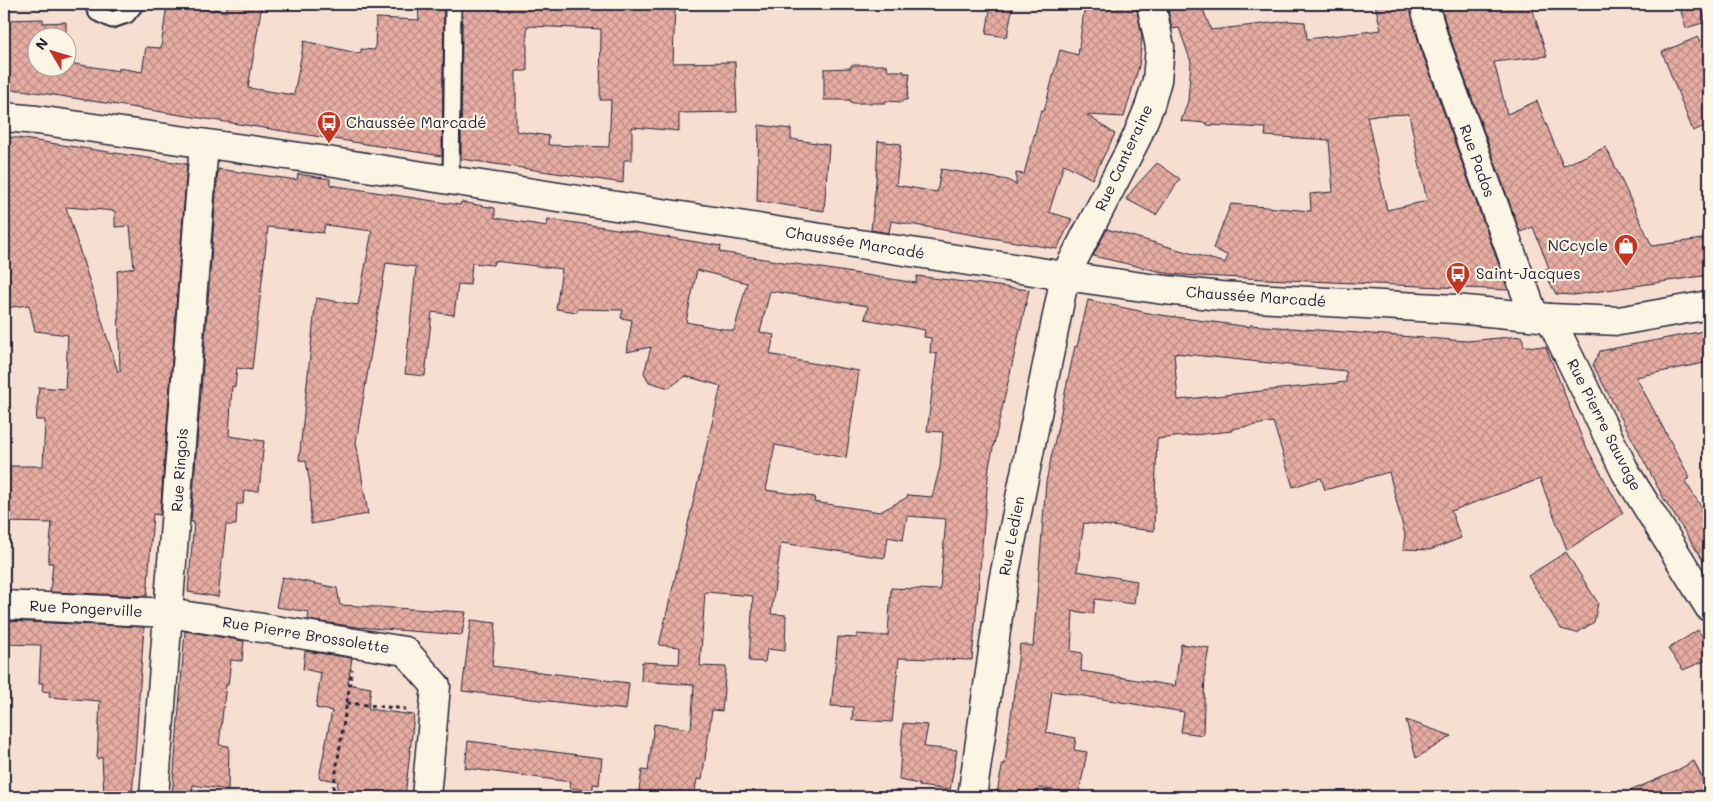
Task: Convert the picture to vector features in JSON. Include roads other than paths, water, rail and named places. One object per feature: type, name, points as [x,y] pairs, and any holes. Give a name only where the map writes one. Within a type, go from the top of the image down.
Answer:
[{"type":"street","name":"Rue Canteraine","points":[[1065,276],[1136,139],[1150,105],[1157,80],[1160,47],[1150,4]]},
{"type":"street","name":"Rue Pados","points":[[1424,4],[1437,48],[1542,317]]},
{"type":"street","name":"Chaussée Marcadé","points":[[4,118],[37,120],[451,180],[1156,289],[1220,296],[1455,309],[1542,317],[1618,321],[1709,305]]},
{"type":"street","name":"Rue Ringois","points":[[154,797],[204,144]]},
{"type":"street","name":"Rue Ledien","points":[[972,797],[1003,582],[1065,276]]},
{"type":"street","name":"Rue Pierre Sauvage","points":[[1542,317],[1626,473],[1709,607]]},
{"type":"street","name":"Rue Pongerville","points":[[4,605],[169,613]]},
{"type":"street","name":"Rue Pierre Brossolette","points":[[169,613],[405,651],[436,686],[426,797]]},
{"type":"lane","points":[[92,4],[97,13],[112,20],[127,15],[136,4]]},
{"type":"lane","points":[[451,180],[453,4]]},
{"type":"place","name":"Chaussée Marcadé","points":[[329,144]]},
{"type":"place","name":"NCcycle","points":[[1626,267]]},
{"type":"place","name":"Saint-Jacques","points":[[1458,295]]}]
